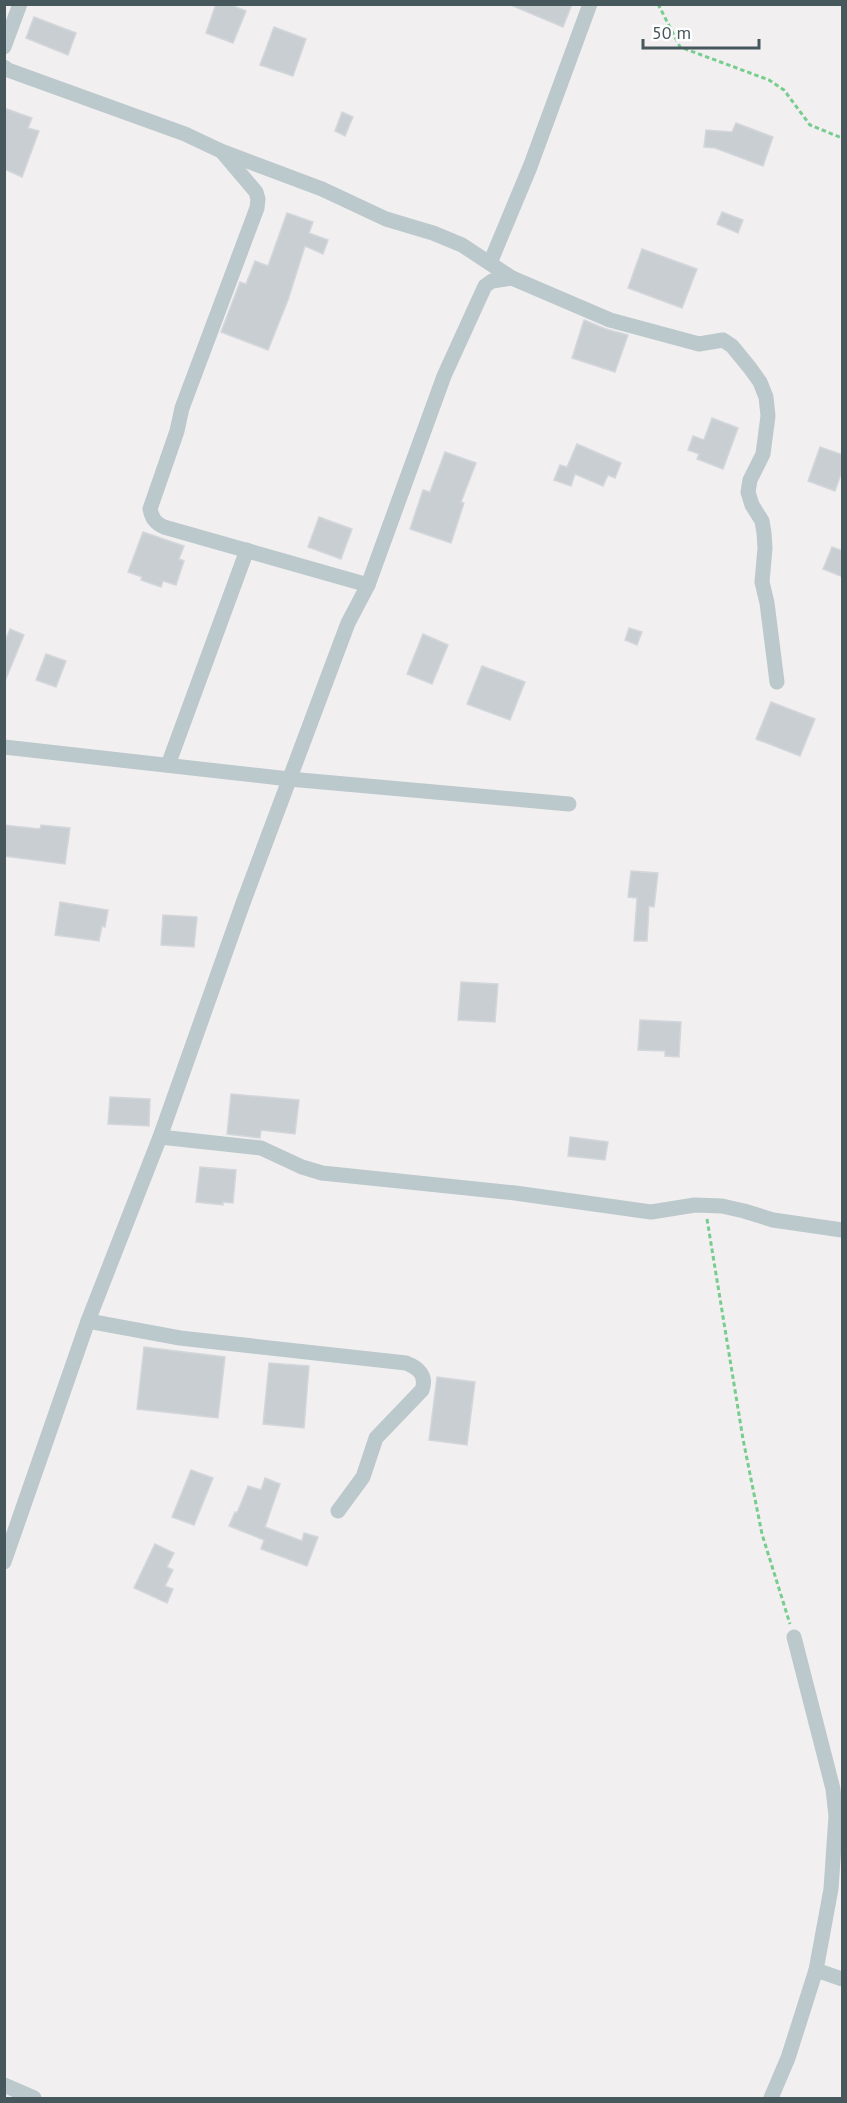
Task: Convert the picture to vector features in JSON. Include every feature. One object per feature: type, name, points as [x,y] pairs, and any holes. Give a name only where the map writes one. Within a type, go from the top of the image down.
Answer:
[{"type":"street","points":[[4,47],[20,4]]},
{"type":"street","points":[[490,262],[530,167],[590,4]]},
{"type":"street","points":[[4,67],[185,134],[221,151],[322,189],[386,219],[433,233],[462,245],[512,278],[609,320],[699,344],[723,340],[732,346],[760,382],[766,397],[768,416],[763,454],[750,480],[748,492],[752,505],[762,522],[764,533],[762,582],[767,603],[777,682]]},
{"type":"street","points":[[221,151],[256,192],[257,208],[182,408],[177,431],[150,509],[152,517],[158,524],[368,585]]},
{"type":"street","points":[[4,1562],[88,1321],[160,1137],[289,779],[348,623],[368,585],[444,376],[485,286],[492,281],[512,278]]},
{"type":"street","points":[[168,765],[247,550]]},
{"type":"street","points":[[4,747],[289,779],[569,804]]},
{"type":"street","points":[[160,1137],[261,1148],[302,1167],[322,1173],[515,1193],[651,1212],[722,1206],[744,1210],[772,1220],[843,1230]]},
{"type":"street","points":[[88,1321],[180,1338],[406,1363],[416,1367],[425,1383],[423,1390],[376,1438],[363,1477],[338,1511]]},
{"type":"street","points":[[771,2098],[788,2058],[816,1970],[831,1889],[836,1816],[833,1789],[794,1637]]},
{"type":"street","points":[[816,1970],[843,1979]]},
{"type":"street","points":[[4,2085],[34,2098]]},
{"type":"path","points":[[658,4],[680,47],[769,80],[784,90],[810,125],[843,138]]},
{"type":"path","points":[[705,1206],[743,1439],[762,1534],[794,1637]]},
{"type":"building","points":[[216,4],[228,4],[246,11],[233,43],[206,33]]},
{"type":"building","points":[[508,4],[572,4],[563,27]]},
{"type":"building","points":[[34,17],[76,33],[68,55],[26,38]]},
{"type":"building","points":[[274,27],[306,39],[293,76],[260,65]]},
{"type":"building","points":[[4,108],[32,118],[28,128],[39,131],[22,177],[4,169]]},
{"type":"building","points":[[342,112],[353,117],[345,136],[335,131]]},
{"type":"building","points":[[736,123],[773,137],[763,166],[715,148],[704,147],[706,130],[732,132]]},
{"type":"building","points":[[722,212],[743,220],[738,233],[717,224]]},
{"type":"building","points":[[287,213],[313,222],[309,233],[328,240],[323,254],[305,246],[288,300],[268,350],[221,332],[240,282],[246,284],[255,261],[268,266]]},
{"type":"building","points":[[642,249],[697,269],[682,308],[628,288]]},
{"type":"building","points":[[584,320],[628,335],[615,372],[572,358]]},
{"type":"building","points":[[712,418],[738,428],[723,469],[697,459],[699,454],[688,450],[693,436],[704,440]]},
{"type":"building","points":[[577,444],[621,463],[615,478],[608,475],[603,486],[575,474],[571,486],[554,480],[560,465],[567,467]]},
{"type":"building","points":[[820,447],[843,455],[843,468],[835,491],[808,481]]},
{"type":"building","points":[[445,452],[476,463],[461,502],[464,503],[451,543],[410,529],[423,490],[430,492]]},
{"type":"building","points":[[319,517],[352,529],[341,559],[308,547]]},
{"type":"building","points":[[143,532],[184,546],[179,559],[184,561],[176,585],[163,581],[161,587],[141,580],[142,577],[128,572]]},
{"type":"building","points":[[832,547],[843,551],[843,577],[823,569]]},
{"type":"building","points":[[629,628],[642,632],[637,645],[625,640]]},
{"type":"building","points":[[10,629],[24,635],[5,681],[4,644]]},
{"type":"building","points":[[423,634],[448,645],[432,684],[407,674]]},
{"type":"building","points":[[46,654],[66,661],[56,687],[36,680]]},
{"type":"building","points":[[482,666],[525,682],[510,720],[467,704]]},
{"type":"building","points":[[771,702],[815,719],[800,756],[756,739]]},
{"type":"building","points":[[4,825],[40,829],[41,825],[70,828],[65,864],[4,856]]},
{"type":"building","points":[[631,871],[658,873],[654,907],[649,906],[647,941],[634,941],[637,898],[628,897]]},
{"type":"building","points":[[60,902],[108,910],[105,927],[102,926],[99,941],[55,935]]},
{"type":"building","points":[[163,915],[197,917],[194,947],[161,945]]},
{"type":"building","points":[[461,982],[498,984],[495,1022],[458,1020]]},
{"type":"building","points":[[640,1020],[681,1022],[679,1057],[665,1056],[665,1051],[638,1050]]},
{"type":"building","points":[[231,1094],[299,1100],[295,1134],[261,1130],[260,1138],[227,1134]]},
{"type":"building","points":[[110,1097],[150,1099],[149,1126],[108,1124]]},
{"type":"building","points":[[570,1137],[608,1142],[605,1160],[568,1156]]},
{"type":"building","points":[[200,1167],[236,1170],[233,1203],[223,1202],[223,1205],[196,1202]]},
{"type":"building","points":[[144,1347],[225,1357],[218,1418],[137,1409]]},
{"type":"building","points":[[269,1363],[309,1366],[304,1428],[263,1424]]},
{"type":"building","points":[[437,1377],[475,1382],[467,1445],[429,1440]]},
{"type":"building","points":[[191,1470],[213,1478],[194,1525],[172,1517]]},
{"type":"building","points":[[265,1478],[280,1484],[265,1527],[302,1541],[304,1533],[318,1537],[307,1566],[261,1549],[264,1540],[229,1526],[248,1486],[261,1490]]},
{"type":"building","points":[[155,1544],[174,1553],[167,1567],[173,1570],[165,1586],[173,1589],[167,1603],[134,1588]]}]
